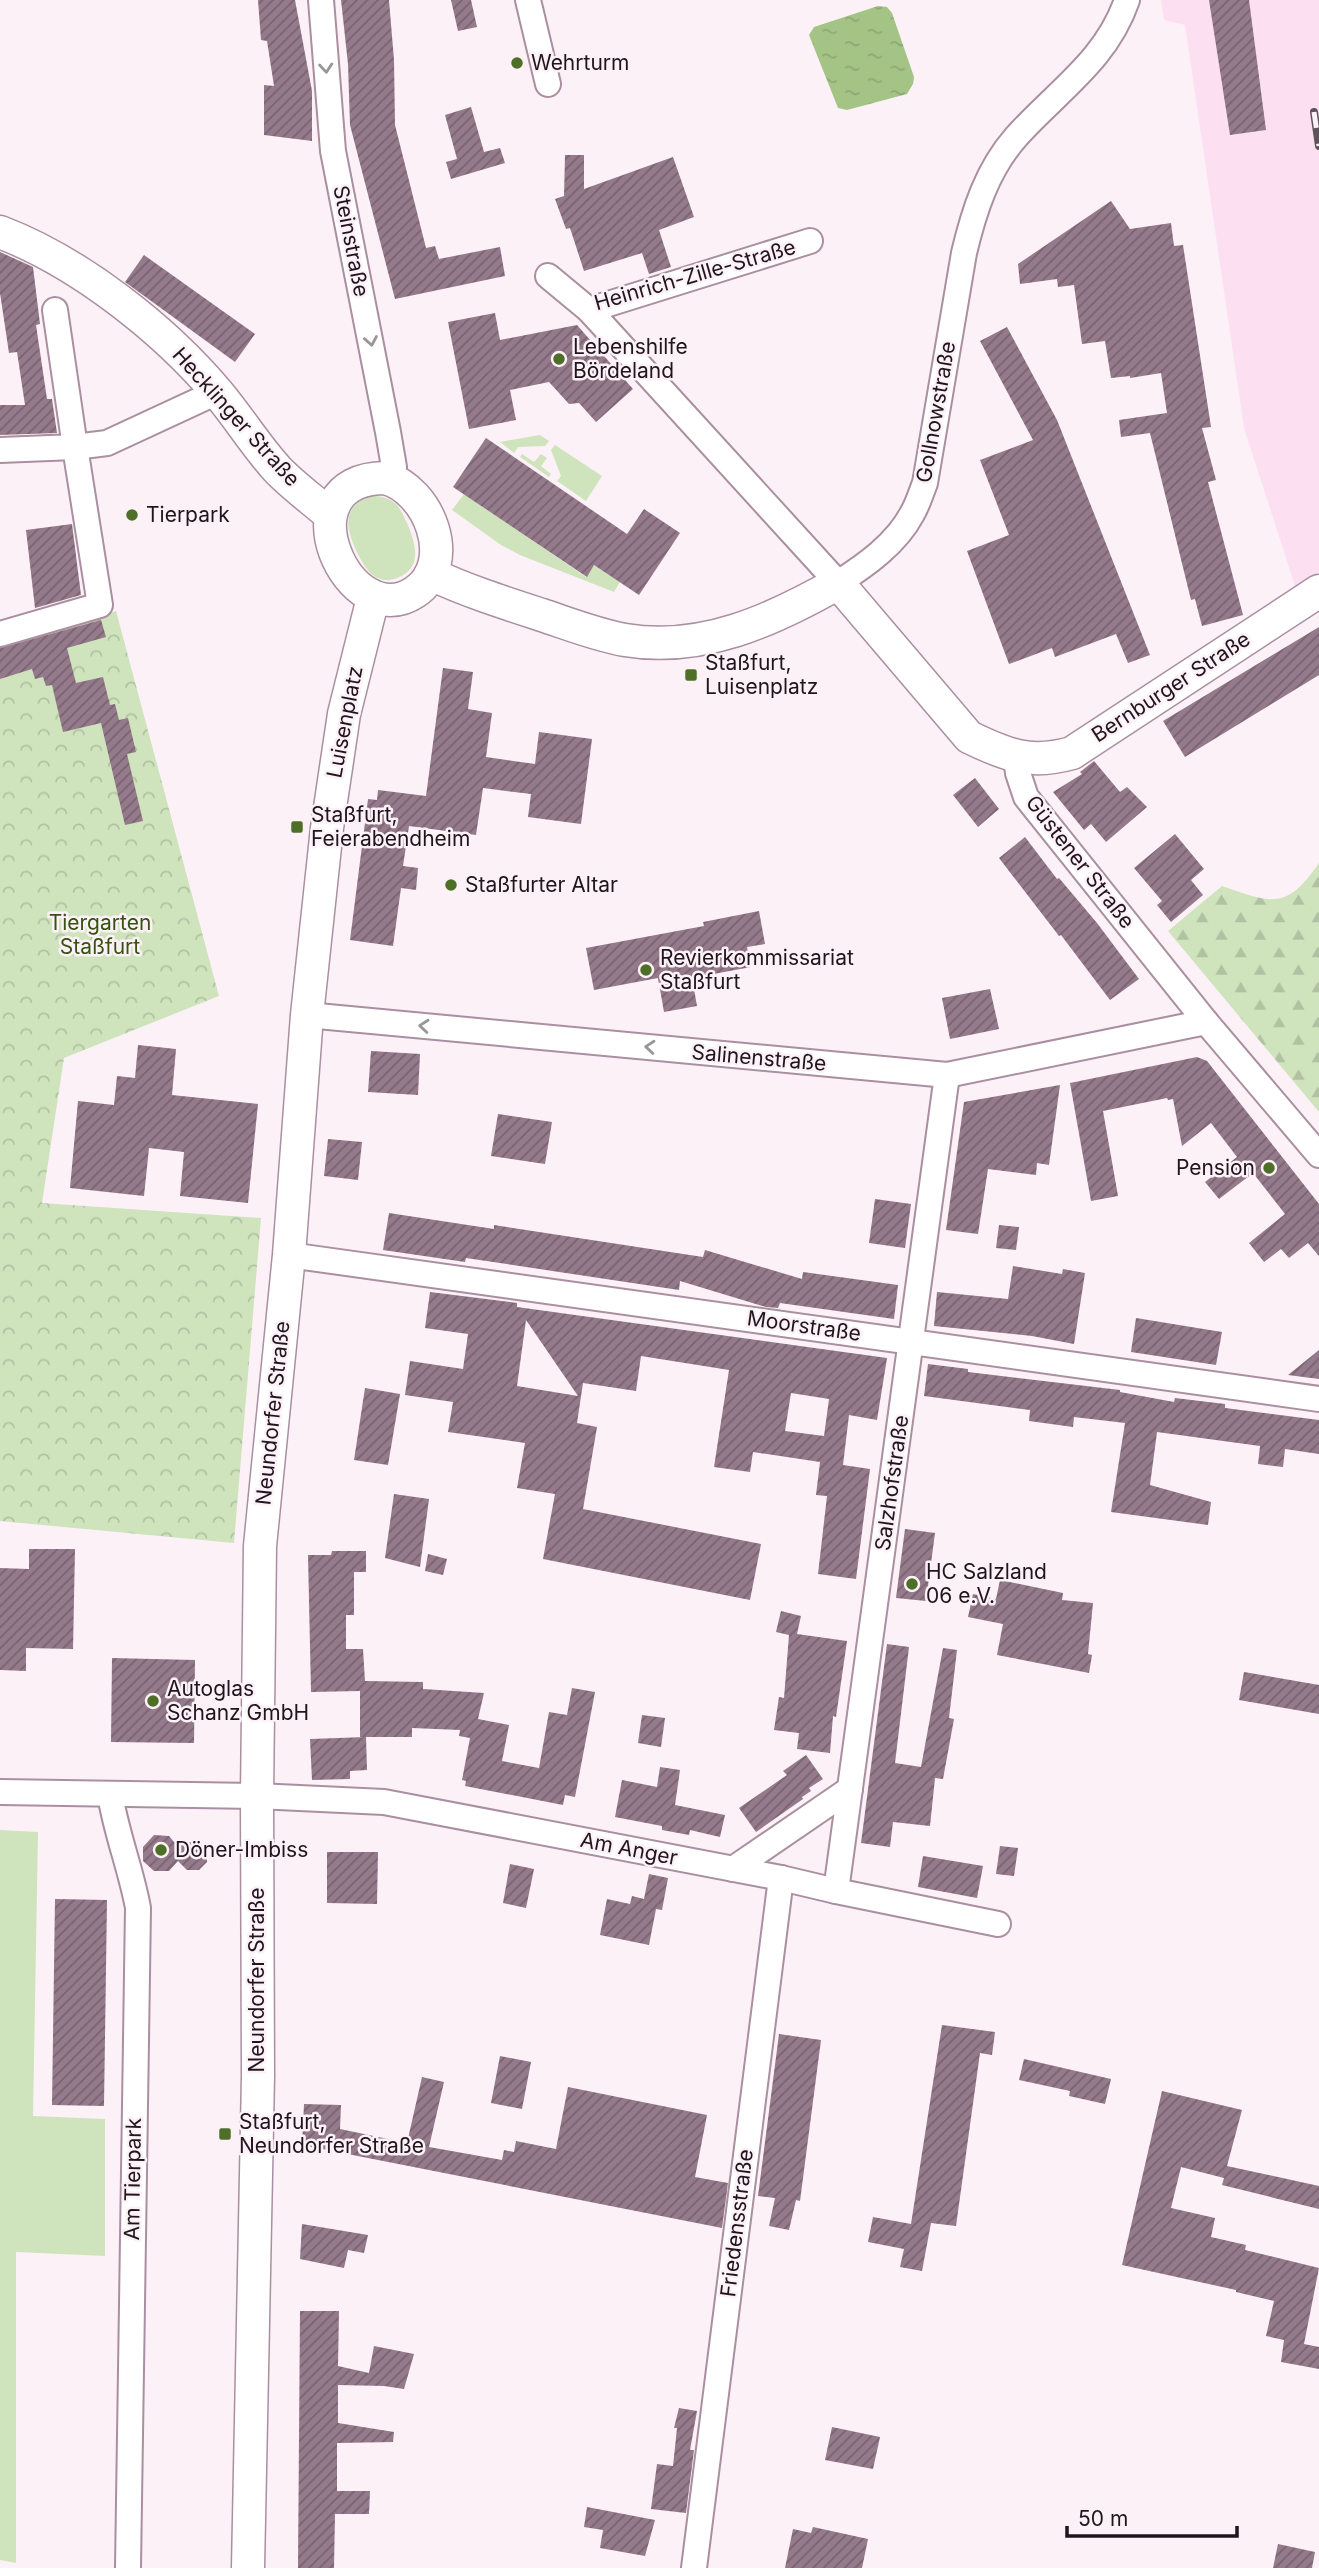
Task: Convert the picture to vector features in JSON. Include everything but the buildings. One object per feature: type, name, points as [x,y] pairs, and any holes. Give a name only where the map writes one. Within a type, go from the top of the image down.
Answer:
[{"type":"main road","name":"Hecklinger Straße","points":[[0,232],[24,242],[99,286],[166,339],[217,392],[278,470],[330,515]]},
{"type":"main road","points":[[374,478],[393,480],[412,494],[434,533],[438,552],[431,575],[421,588],[410,595],[391,600],[373,598],[361,591],[352,581],[330,537],[330,515],[340,494],[350,485],[374,478]]},
{"type":"main road","name":"Gollnowstraße","points":[[431,575],[571,625],[623,640],[647,642],[685,642],[735,632],[790,610],[838,583]]},
{"type":"main road","points":[[838,583],[969,737],[1016,757]]},
{"type":"main road","name":"Bernburger Straße","points":[[1016,757],[1037,759],[1072,753],[1319,591]]},
{"type":"main road","name":"Luisenplatz","points":[[307,1015],[327,828],[344,714],[373,598]]},
{"type":"main road","name":"Neundorfer Straße","points":[[248,2568],[258,2056],[260,1546],[289,1255],[307,1015]]},
{"type":"street","name":"Steinstraße","points":[[321,0],[333,151],[388,432],[394,467],[393,480]]},
{"type":"street","points":[[527,0],[548,84]]},
{"type":"street","name":"Gollnowstraße","points":[[838,583],[864,566],[892,542],[912,515],[925,483],[964,253],[973,216],[988,176],[1015,138],[1096,58],[1120,21],[1127,0]]},
{"type":"street","name":"Heinrich-Zille-Straße","points":[[548,276],[589,310],[810,241]]},
{"type":"street","points":[[0,634],[100,606],[55,310]]},
{"type":"street","points":[[589,310],[838,583]]},
{"type":"street","points":[[0,450],[107,443],[217,392]]},
{"type":"street","name":"Güstener Straße","points":[[1016,757],[1018,773],[1027,797],[1206,1022],[1319,1155]]},
{"type":"street","name":"Salinenstraße","points":[[307,1015],[947,1075],[1206,1022]]},
{"type":"street","name":"Salzhofstraße","points":[[836,1891],[947,1075]]},
{"type":"street","name":"Moorstraße","points":[[289,1255],[1319,1399]]},
{"type":"street","points":[[733,1869],[850,1789]]},
{"type":"street","points":[[0,1792],[257,1796]]},
{"type":"street","name":"Am Tierpark","points":[[110,1794],[115,1825],[138,1908],[128,2568]]},
{"type":"street","name":"Am Anger","points":[[257,1796],[384,1802],[781,1878],[998,1924]]},
{"type":"street","name":"Friedensstraße","points":[[694,2568],[781,1878]]},
{"type":"shaded area","points":[[1161,0],[1319,0],[1319,572],[1295,586],[1244,428],[1185,25],[1164,20]]},
{"type":"green space","points":[[540,435],[549,441],[545,446],[518,447],[514,453],[500,442]]},
{"type":"green space","points":[[555,445],[602,476],[586,501],[557,481],[561,476],[551,450]]},
{"type":"green space","points":[[522,454],[534,462],[541,454],[547,458],[541,466],[551,474],[549,477],[520,457]]},
{"type":"green space","points":[[464,494],[586,577],[594,565],[620,582],[614,592],[501,545],[452,510]]},
{"type":"green space","points":[[372,496],[387,499],[397,505],[413,538],[414,561],[406,574],[397,578],[382,580],[370,573],[355,548],[349,531],[351,510]]},
{"type":"green space","name":"Tiergarten Staßfurt","points":[[116,611],[219,996],[64,1058],[42,1203],[261,1218],[234,1543],[0,1521],[0,645]]},
{"type":"green space","points":[[1319,863],[1319,1112],[1168,931],[1222,886],[1266,899],[1277,899],[1297,889]]},
{"type":"green space","points":[[0,1830],[38,1832],[33,2116],[105,2119],[105,2256],[16,2252],[16,2563],[0,2560]]},
{"type":"water","points":[[878,6],[887,7],[892,13],[914,77],[913,84],[907,94],[847,110],[838,108],[809,35],[814,27]]},
{"type":"railway","points":[[1314,112],[1319,146]]},
{"type":"place","name":"Wehrturm","points":[[517,63]]},
{"type":"place","name":"Lebenshilfe Bördeland","points":[[559,359]]},
{"type":"place","name":"Tierpark","points":[[132,515]]},
{"type":"place","name":"Staßfurt, Luisenplatz","points":[[691,675]]},
{"type":"place","name":"Staßfurt, Feierabendheim","points":[[297,827]]},
{"type":"place","name":"Staßfurter Altar","points":[[451,885]]},
{"type":"place","name":"Revierkommissariat Staßfurt","points":[[646,970]]},
{"type":"place","name":"Pension","points":[[1269,1168]]},
{"type":"place","name":"HC Salzland 06 e.V.","points":[[912,1584]]},
{"type":"place","name":"Autoglas Schanz GmbH","points":[[153,1701]]},
{"type":"place","name":"Döner-Imbiss","points":[[161,1850]]},
{"type":"place","name":"Staßfurt, Neundorfer Straße","points":[[225,2134]]}]
